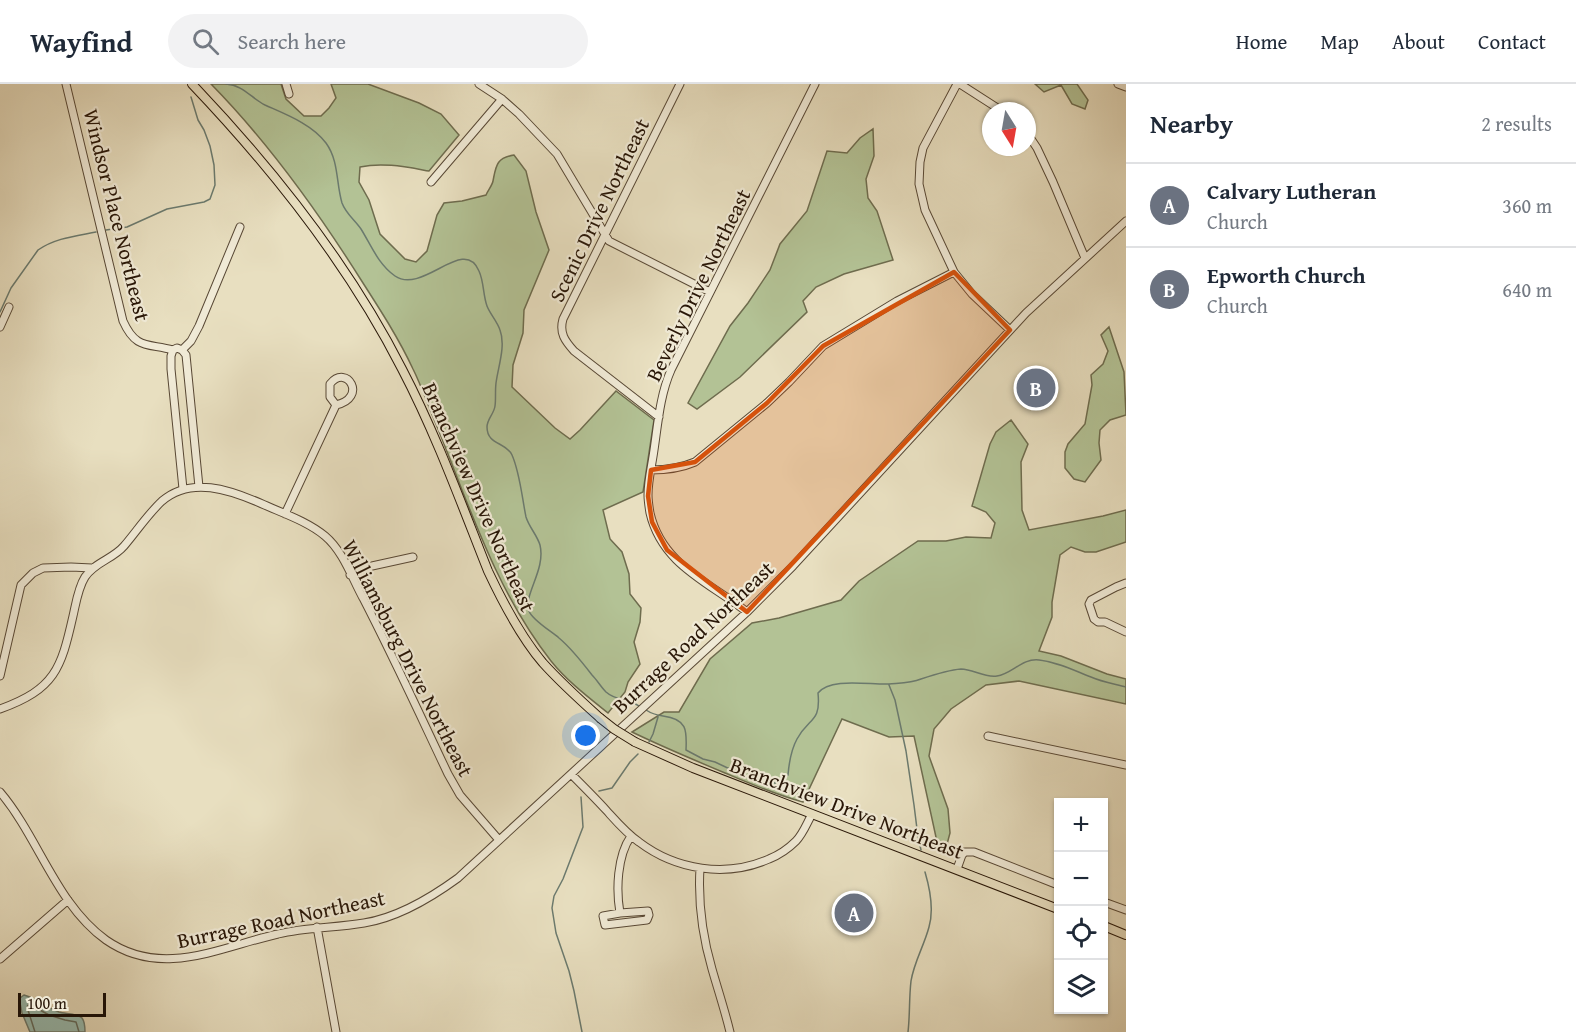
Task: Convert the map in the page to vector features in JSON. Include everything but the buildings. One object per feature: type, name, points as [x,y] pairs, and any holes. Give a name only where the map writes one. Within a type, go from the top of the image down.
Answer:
[{"type":"main road","name":"Branchview Drive Northeast","points":[[192,84],[287,192],[350,279],[401,367],[421,407],[488,571],[505,605],[524,638],[564,685],[614,729],[693,768],[1054,907]]},
{"type":"main road","points":[[1108,928],[1126,935]]},
{"type":"street","name":"Windsor Place Northeast","points":[[66,84],[123,321],[130,334],[140,343],[182,350]]},
{"type":"street","points":[[286,84],[289,94]]},
{"type":"street","points":[[479,84],[519,114],[557,154],[605,236],[614,244],[710,292]]},
{"type":"street","name":"Scenic Drive Northeast","points":[[659,417],[574,351],[563,337],[561,330],[563,320],[681,84]]},
{"type":"street","name":"Beverly Drive Northeast","points":[[747,612],[681,565],[659,539],[648,504],[651,470],[667,380],[815,84]]},
{"type":"street","points":[[988,102],[959,84],[926,139],[919,176],[926,210],[954,272],[972,294],[1010,330]]},
{"type":"street","points":[[1118,84],[1126,87]]},
{"type":"street","points":[[431,182],[502,99]]},
{"type":"street","points":[[1036,146],[1085,258]]},
{"type":"street","name":"Burrage Road Northeast","points":[[0,792],[68,900],[89,926],[124,950],[142,956],[175,959],[205,955],[276,934],[317,927],[363,924],[402,911],[442,890],[458,878],[747,612],[801,558],[1026,312],[1126,221]]},
{"type":"street","points":[[199,487],[186,355],[182,350],[194,337],[240,227]]},
{"type":"street","points":[[651,470],[683,467],[695,462],[767,403],[823,346],[897,301],[954,272]]},
{"type":"street","points":[[0,327],[9,307]]},
{"type":"street","points":[[173,350],[171,369],[183,489]]},
{"type":"street","points":[[285,514],[336,405]]},
{"type":"street","name":"Williamsburg Drive Northeast","points":[[92,568],[120,551],[164,500],[183,489],[199,487],[226,490],[315,528],[336,548],[381,633],[460,795],[499,840]]},
{"type":"street","points":[[350,575],[372,566],[413,557]]},
{"type":"street","points":[[0,676],[21,585],[33,573],[43,568],[92,568]]},
{"type":"street","points":[[0,709],[39,690],[54,673],[65,651],[79,591],[84,578],[92,568]]},
{"type":"street","points":[[1126,583],[1091,600],[1089,604],[1094,619],[1126,632]]},
{"type":"street","points":[[988,736],[1126,765]]},
{"type":"street","points":[[571,774],[631,836],[660,856],[700,868],[725,870],[739,868],[763,862],[778,855],[795,842],[812,814]]},
{"type":"street","points":[[620,913],[617,892],[622,854],[631,836]]},
{"type":"street","points":[[957,868],[965,852],[974,852],[1054,883]]},
{"type":"street","points":[[700,868],[699,886],[706,944],[730,1032]]},
{"type":"street","points":[[0,959],[68,900]]},
{"type":"street","points":[[1108,903],[1126,910]]},
{"type":"street","points":[[648,911],[649,915],[647,920],[605,925],[603,916],[620,913],[648,911]]},
{"type":"street","points":[[317,927],[336,1032]]},
{"type":"highlighted area","points":[[954,272],[1010,330],[747,612],[667,550],[652,522],[648,496],[651,470],[695,462],[767,403],[823,346]]},
{"type":"green space","points":[[211,84],[281,84],[286,99],[304,116],[321,116],[336,98],[331,84],[368,84],[419,103],[441,114],[459,135],[429,171],[386,165],[360,167],[359,182],[369,200],[380,234],[405,259],[416,262],[427,251],[437,215],[444,203],[486,195],[492,185],[496,167],[504,158],[514,155],[526,171],[536,212],[549,250],[524,310],[523,333],[513,365],[512,387],[555,428],[570,439],[616,391],[654,420],[643,492],[603,510],[610,539],[622,552],[629,574],[630,594],[641,608],[640,622],[634,642],[640,664],[628,682],[625,692],[608,713],[557,668],[514,606],[485,547],[416,376],[402,347],[329,231],[292,179],[253,130]]},
{"type":"green space","points":[[1035,84],[1077,84],[1088,100],[1085,109],[1072,104],[1061,85],[1044,92]]},
{"type":"green space","points":[[873,129],[874,156],[866,179],[868,198],[877,211],[893,260],[844,274],[816,287],[803,301],[807,312],[740,377],[697,409],[688,403],[730,326],[770,270],[780,244],[807,211],[827,151],[847,153],[860,138]]},
{"type":"green space","points":[[1109,327],[1124,372],[1126,415],[1110,420],[1100,430],[1101,460],[1085,482],[1074,479],[1065,468],[1065,452],[1068,444],[1085,424],[1092,385],[1091,375],[1103,364],[1108,351],[1101,335]]},
{"type":"green space","points":[[1011,420],[1028,444],[1021,462],[1022,510],[1029,530],[1126,510],[1126,542],[1096,552],[1085,552],[1071,547],[1060,555],[1052,602],[1052,617],[1039,651],[1061,656],[1126,679],[1126,704],[1019,681],[986,685],[951,709],[934,729],[929,756],[948,809],[950,833],[946,848],[939,851],[914,736],[889,737],[842,719],[803,802],[754,785],[632,732],[664,712],[679,712],[710,659],[752,623],[779,618],[841,600],[859,581],[918,541],[946,541],[966,537],[991,538],[995,523],[986,512],[972,506],[990,444],[996,432]]},
{"type":"water","points":[[24,995],[59,1012],[80,1016],[84,1021],[85,1032],[30,1032],[20,1003],[20,998]]},
{"type":"waterway","points":[[226,84],[242,89],[265,105],[306,125],[320,136],[333,157],[344,207],[361,229],[379,260],[395,276],[406,280],[418,278],[463,259],[472,262],[479,271],[487,306],[502,336],[495,406],[487,424],[488,433],[512,455],[526,517],[540,545],[540,564],[529,597],[529,611],[538,622],[568,646],[606,692],[639,706]]},
{"type":"waterway","points":[[106,230],[127,227],[167,209],[210,199],[215,185],[214,165],[210,146],[191,97]]},
{"type":"waterway","points":[[0,312],[11,288],[38,250],[59,240],[96,232]]},
{"type":"waterway","points":[[646,710],[681,723],[685,731],[686,750],[749,778],[775,783],[788,775],[795,743],[818,710],[818,693],[831,685],[905,683],[961,669],[997,676],[1027,661],[1039,660],[1059,664],[1100,680],[1126,687]]},
{"type":"waterway","points":[[889,685],[895,700],[906,751],[921,850]]},
{"type":"waterway","points":[[649,742],[658,717]]},
{"type":"waterway","points":[[599,791],[612,788],[638,754]]},
{"type":"waterway","points":[[581,797],[583,827],[554,896],[552,908],[556,933],[569,971],[582,1032]]},
{"type":"waterway","points":[[908,1032],[911,981],[927,934],[931,914],[931,900],[925,872]]},
{"type":"place","name":"Epworth Church","points":[[1036,388]]},
{"type":"place","name":"Calvary Lutheran","points":[[854,913]]}]
